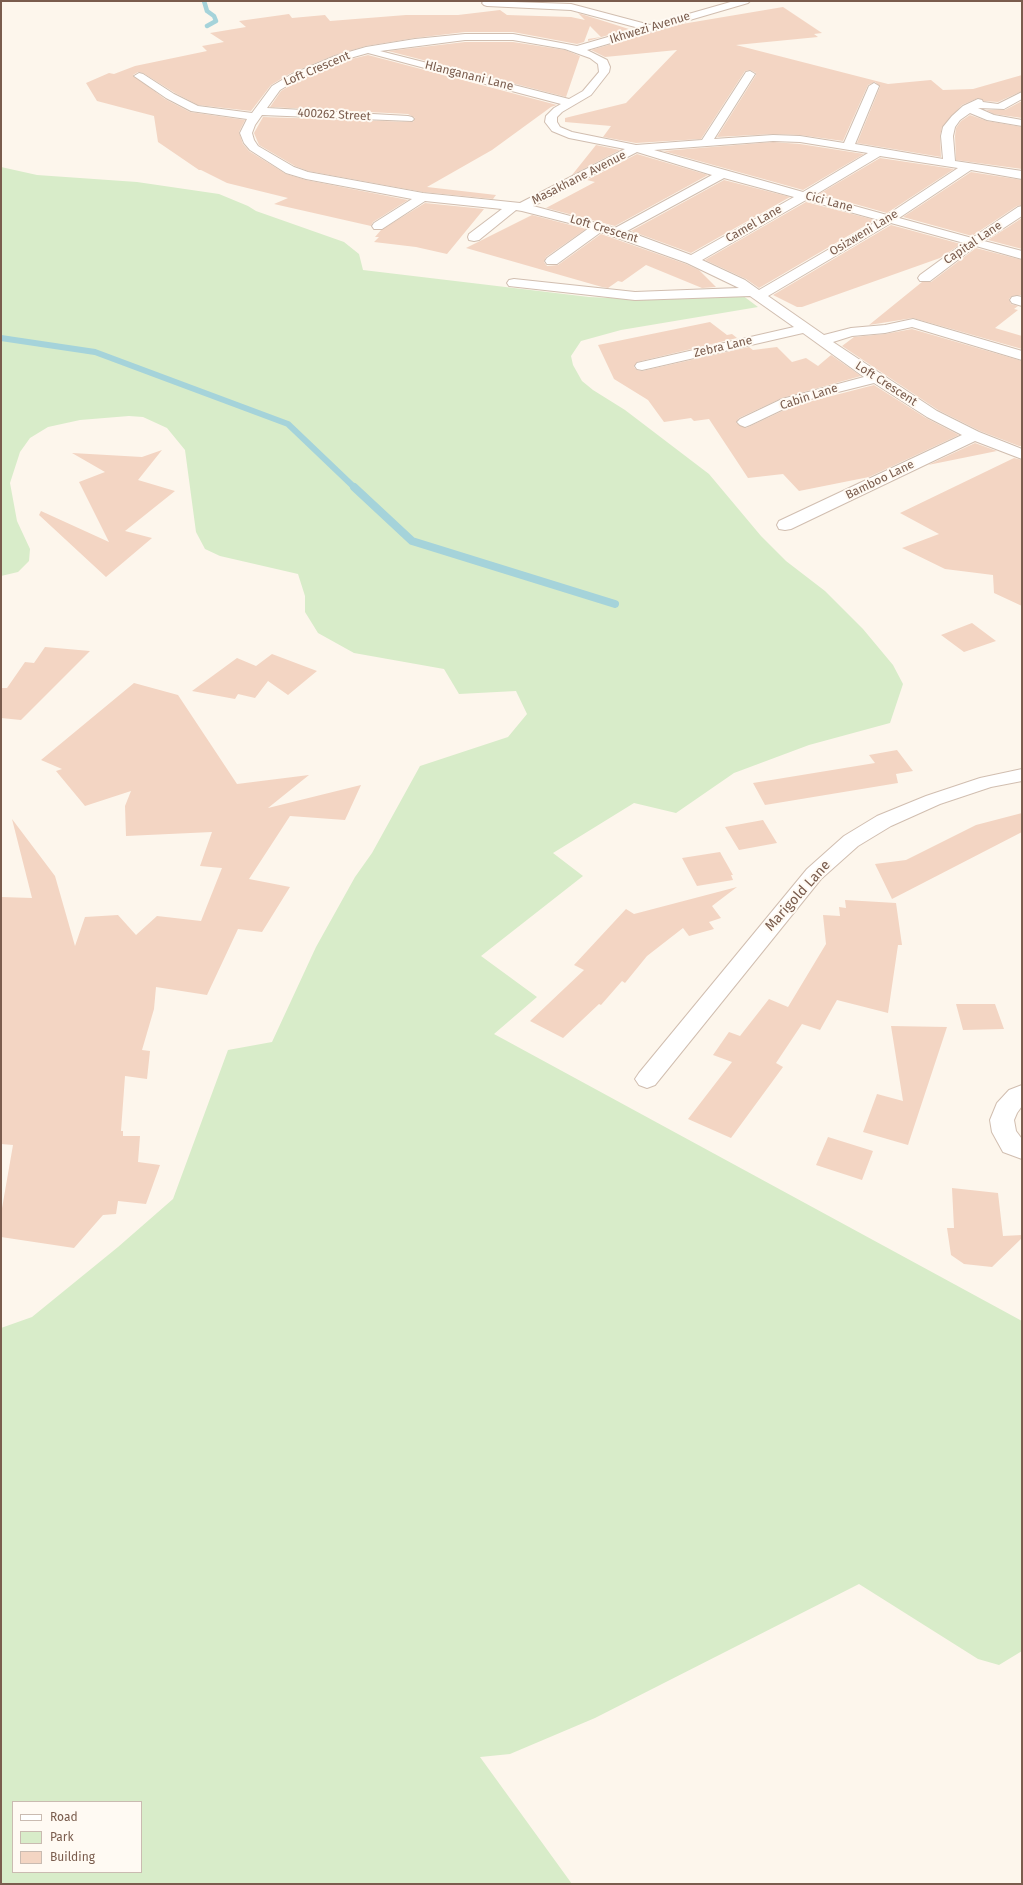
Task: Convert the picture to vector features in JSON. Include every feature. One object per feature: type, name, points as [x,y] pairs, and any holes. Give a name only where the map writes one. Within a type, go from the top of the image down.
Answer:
[{"type":"street","name":"Ikhwezi Avenue","points":[[578,49],[745,1]]},
{"type":"street","points":[[487,2],[571,7],[650,28]]},
{"type":"street","name":"Loft Crescent","points":[[1022,175],[849,146],[785,138],[636,148],[569,134],[556,128],[551,122],[552,116],[558,110],[587,93],[604,72],[605,67],[603,62],[578,49],[529,38],[488,32],[366,50],[339,58],[283,83],[276,88],[249,124],[246,133],[248,141],[254,148],[290,170],[314,177],[423,198],[518,206],[599,226],[692,260],[725,274],[756,294],[821,341],[932,414],[974,435],[1022,454]]},
{"type":"street","name":"Hlanganani Lane","points":[[366,50],[571,103]]},
{"type":"street","points":[[705,144],[750,74]]},
{"type":"street","name":"400262 Street","points":[[139,76],[153,86],[195,109],[257,114],[408,118]]},
{"type":"street","points":[[849,146],[874,86]]},
{"type":"street","points":[[949,163],[947,136],[950,127],[956,118],[973,105],[1000,107],[1022,95]]},
{"type":"street","points":[[973,105],[991,118],[1022,123]]},
{"type":"street","name":"Cici Lane","points":[[636,148],[722,174],[975,243],[1022,254]]},
{"type":"street","name":"Masakhane Avenue","points":[[474,237],[518,206],[619,158],[636,148]]},
{"type":"street","name":"Camel Lane","points":[[692,260],[878,152]]},
{"type":"street","name":"Osizweni Lane","points":[[756,294],[889,219],[968,167]]},
{"type":"street","points":[[617,232],[722,174]]},
{"type":"street","points":[[378,226],[423,198]]},
{"type":"street","name":"Capital Lane","points":[[925,278],[950,258],[975,243],[1022,210]]},
{"type":"street","points":[[552,261],[599,226]]},
{"type":"street","points":[[514,283],[635,296],[756,294]]},
{"type":"street","points":[[821,341],[851,332],[885,329],[913,323],[1022,356]]},
{"type":"street","name":"Zebra Lane","points":[[642,366],[804,329]]},
{"type":"street","name":"Cabin Lane","points":[[744,422],[787,402],[876,378]]},
{"type":"street","name":"Bamboo Lane","points":[[785,525],[974,435]]},
{"type":"street","name":"Marigold Lane","points":[[647,1079],[814,874],[851,841],[884,821],[933,800],[987,782],[1022,775]]},
{"type":"street","points":[[1022,1094],[1017,1096],[1006,1109],[1002,1120],[1004,1132],[1012,1145],[1022,1150]]},
{"type":"green space","points":[[1,167],[37,175],[137,182],[219,194],[248,206],[256,211],[344,242],[359,254],[363,270],[589,297],[656,300],[742,295],[758,307],[621,330],[581,341],[571,356],[573,365],[582,381],[593,390],[625,410],[709,474],[761,536],[786,561],[825,591],[863,629],[893,665],[903,684],[890,723],[809,745],[734,773],[676,813],[634,803],[553,853],[583,876],[481,956],[537,997],[494,1034],[1022,1321],[1022,1651],[999,1665],[978,1659],[859,1584],[595,1718],[510,1754],[480,1757],[572,1884],[1,1884],[1,1328],[32,1317],[118,1247],[173,1199],[228,1050],[272,1042],[316,947],[355,877],[372,853],[420,766],[508,737],[527,714],[516,691],[459,694],[444,669],[354,653],[318,633],[305,612],[305,596],[298,574],[220,556],[205,549],[196,532],[185,450],[167,428],[143,417],[129,416],[80,420],[48,427],[30,438],[20,452],[10,483],[17,521],[30,549],[29,561],[18,572],[1,576]]},
{"type":"building","points":[[783,7],[822,33],[814,34],[818,37],[736,45],[888,84],[931,80],[943,90],[973,89],[1022,75],[1022,91],[998,102],[984,101],[978,98],[962,105],[942,127],[940,136],[941,157],[857,143],[880,87],[875,82],[868,85],[843,141],[800,135],[773,134],[717,137],[756,75],[756,73],[750,70],[745,71],[701,139],[636,143],[603,137],[611,126],[565,122],[565,118],[626,103],[677,50],[605,57],[591,50],[682,24]]},
{"type":"building","points":[[500,10],[507,15],[571,17],[585,20],[578,13],[629,29],[588,41],[588,39],[601,37],[590,26],[584,42],[577,44],[513,32],[465,32],[366,46],[335,55],[291,73],[271,85],[251,111],[198,105],[143,73],[138,72],[133,75],[165,99],[190,112],[245,120],[239,132],[243,144],[249,151],[286,174],[306,180],[408,200],[373,222],[371,226],[274,204],[288,198],[227,183],[199,170],[158,142],[154,116],[97,101],[86,83],[109,73],[114,74],[135,66],[207,51],[202,46],[224,42],[210,33],[246,27],[239,21],[289,14],[292,18],[325,15],[330,21],[406,15],[458,15]]},
{"type":"building","points":[[465,42],[513,42],[565,50],[580,56],[566,97],[388,51]]},
{"type":"building","points":[[368,55],[557,105],[551,107],[492,150],[427,187],[496,195],[493,199],[423,192],[308,171],[295,166],[259,145],[254,133],[263,117],[413,122],[415,118],[408,114],[270,107],[281,91],[301,79],[343,61]]},
{"type":"building","points":[[1022,101],[1022,118],[994,114],[986,110],[1005,110]]},
{"type":"building","points":[[970,115],[987,121],[1022,127],[1022,169],[956,160],[956,128],[961,121]]},
{"type":"building","points":[[773,142],[800,144],[864,154],[803,190],[663,151]]},
{"type":"building","points":[[596,145],[620,150],[572,175]]},
{"type":"building","points":[[637,154],[708,175],[615,226],[546,208],[595,182],[587,180]]},
{"type":"building","points":[[880,158],[954,169],[887,213],[819,194]]},
{"type":"building","points":[[971,172],[1022,180],[1022,205],[1017,206],[972,236],[903,217]]},
{"type":"building","points":[[724,180],[790,197],[691,253],[631,231]]},
{"type":"building","points":[[806,202],[875,220],[759,288],[746,279],[705,260]]},
{"type":"building","points":[[425,203],[484,209],[447,254],[416,247],[374,242],[379,237],[375,237],[381,230]]},
{"type":"building","points":[[532,215],[586,229],[546,257],[544,262],[547,266],[558,265],[601,234],[686,264],[699,270],[716,287],[702,288],[646,265],[622,282],[618,281],[608,288],[466,248]]},
{"type":"building","points":[[1022,218],[1022,249],[988,240]]},
{"type":"building","points":[[891,225],[961,244],[940,258],[802,307],[797,307],[773,295]]},
{"type":"building","points":[[976,248],[1022,260],[1022,295],[1012,296],[1009,299],[1011,304],[1018,306],[1014,309],[1018,310],[995,328],[1022,336],[1022,349],[913,318],[869,325],[922,282],[931,282]]},
{"type":"building","points":[[710,322],[727,335],[732,334],[737,338],[637,362],[634,367],[637,370],[642,371],[749,347],[753,350],[777,347],[792,362],[806,358],[818,366],[831,355],[861,376],[782,398],[739,418],[736,423],[746,428],[793,406],[874,385],[926,418],[959,435],[869,477],[799,491],[783,474],[748,478],[709,419],[694,421],[691,418],[664,422],[648,400],[614,379],[598,345]]},
{"type":"building","points":[[912,329],[1022,361],[1022,446],[980,431],[938,410],[842,346],[854,337],[885,334]]},
{"type":"building","points":[[975,443],[997,451],[928,465]]},
{"type":"building","points":[[162,450],[138,480],[175,491],[125,531],[152,538],[106,577],[39,515],[41,511],[109,542],[79,482],[105,472],[72,453],[142,457]]},
{"type":"building","points":[[1014,458],[1022,460],[1022,606],[994,593],[993,575],[945,569],[902,548],[939,534],[900,513]]},
{"type":"building","points":[[972,623],[996,641],[964,652],[941,635]]},
{"type":"building","points":[[45,647],[90,651],[21,720],[1,718],[1,688],[7,688],[25,662],[34,663]]},
{"type":"building","points":[[272,654],[317,671],[288,695],[268,681],[255,698],[238,694],[235,699],[192,691],[237,658],[256,666]]},
{"type":"building","points":[[134,683],[178,695],[237,784],[309,775],[268,808],[361,785],[345,820],[290,816],[249,879],[290,887],[262,932],[238,929],[207,995],[156,987],[154,1009],[142,1050],[150,1051],[147,1079],[125,1076],[121,1131],[123,1131],[123,1136],[140,1136],[138,1162],[160,1165],[146,1204],[118,1201],[116,1214],[103,1215],[74,1248],[1,1237],[1,1214],[13,1145],[1,1144],[1,897],[32,898],[12,819],[55,876],[75,946],[85,917],[118,915],[136,935],[157,916],[201,921],[222,868],[200,866],[212,832],[126,836],[125,806],[131,791],[85,806],[56,771],[62,769],[41,760]]},
{"type":"building","points":[[897,750],[913,771],[896,774],[898,783],[765,805],[753,783],[875,763],[869,755]]},
{"type":"building","points":[[1022,813],[1022,832],[892,899],[875,864],[906,860],[976,825]]},
{"type":"building","points":[[763,820],[777,843],[739,850],[725,827]]},
{"type":"building","points":[[720,852],[733,875],[731,875],[733,880],[697,886],[682,858]]},
{"type":"building","points":[[737,887],[712,906],[721,918],[709,922],[714,929],[689,936],[683,928],[647,956],[625,983],[622,981],[601,1005],[599,1004],[563,1038],[530,1021],[584,970],[574,965],[626,909],[634,914]]},
{"type":"building","points":[[845,900],[896,903],[902,945],[898,945],[888,1013],[837,1000],[820,1030],[802,1024],[776,1063],[783,1067],[731,1138],[688,1119],[732,1062],[713,1055],[729,1032],[740,1036],[769,999],[788,1007],[826,944],[823,915],[840,916],[839,907],[846,908]]},
{"type":"building","points":[[956,1004],[995,1004],[1004,1029],[963,1030]]},
{"type":"building","points":[[891,1026],[947,1027],[908,1145],[863,1132],[877,1094],[903,1101]]},
{"type":"building","points":[[828,1137],[873,1151],[862,1180],[816,1165]]},
{"type":"building","points":[[952,1188],[998,1193],[1003,1236],[1022,1235],[1022,1238],[992,1267],[964,1264],[951,1255],[947,1228],[954,1228]]},
{"type":"waterway","points":[[204,1],[207,11],[214,16],[216,21],[207,26]]},
{"type":"waterway","points":[[1,338],[95,352],[288,424],[355,488]]},
{"type":"waterway","points":[[354,487],[412,541],[615,604]]}]
